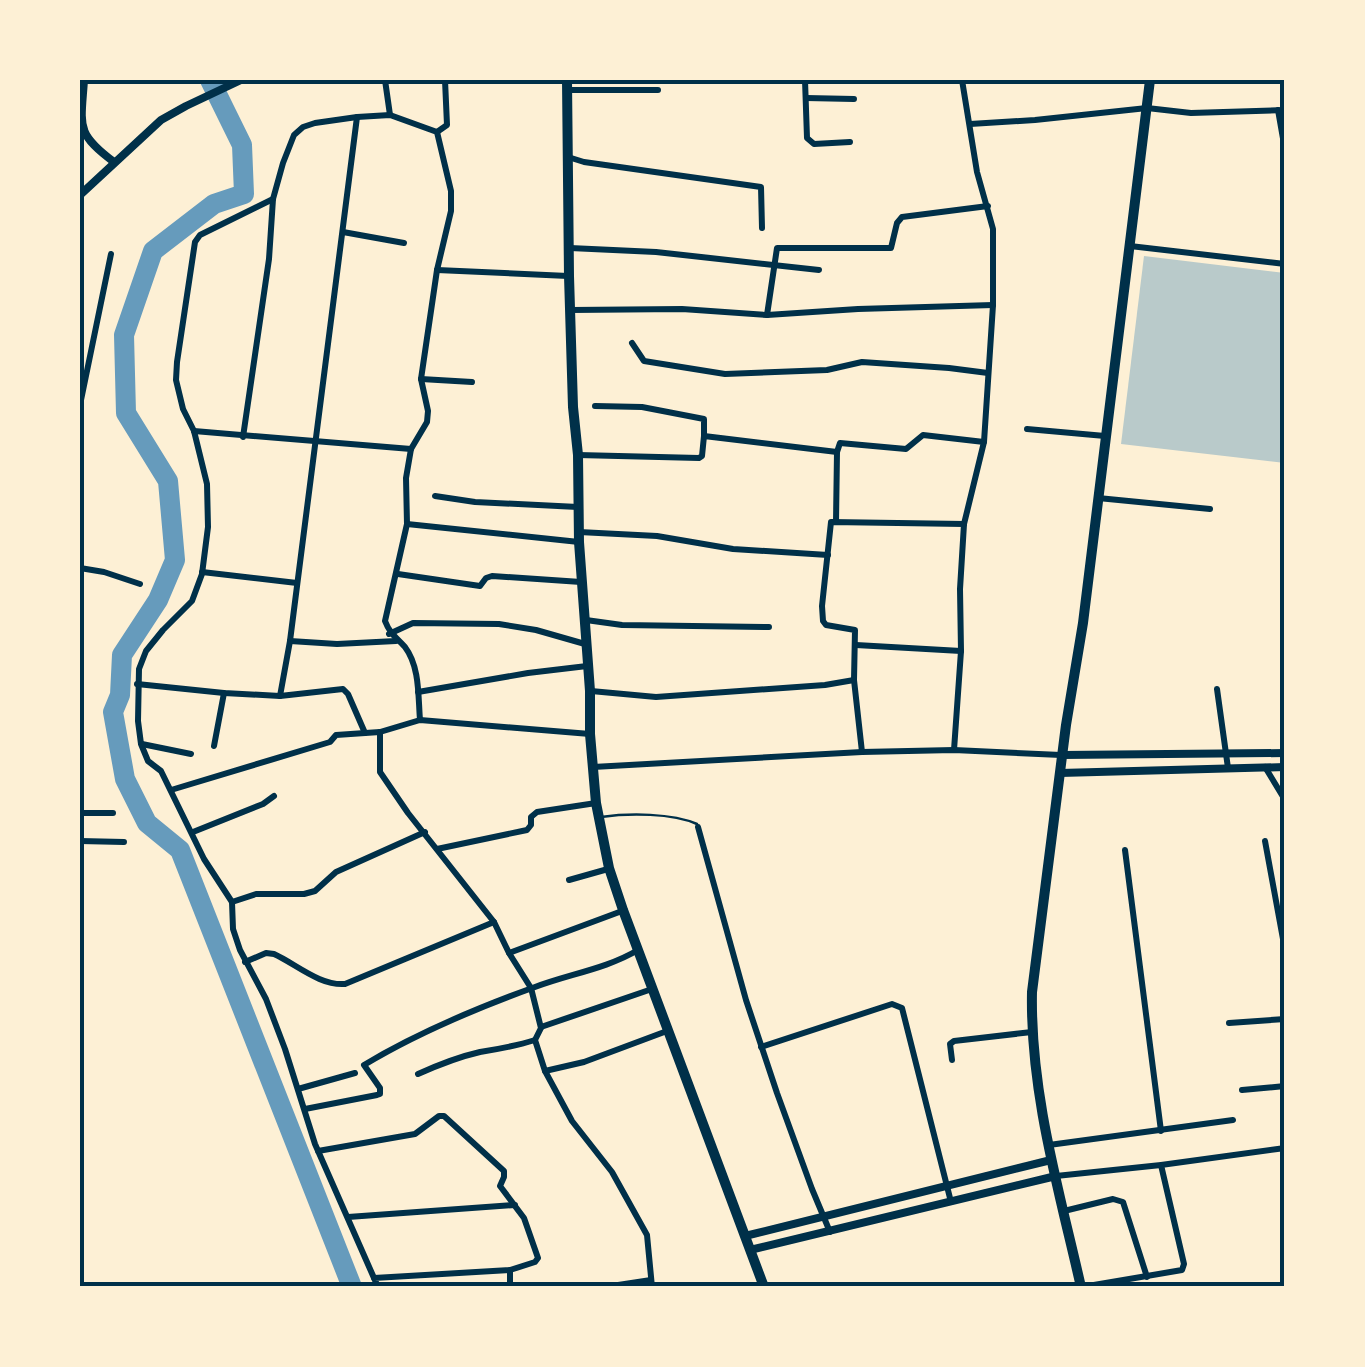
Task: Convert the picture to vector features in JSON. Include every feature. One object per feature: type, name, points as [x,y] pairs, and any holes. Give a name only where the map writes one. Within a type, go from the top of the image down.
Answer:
[{"type":"highway","points":[[1081,1287],[1039,1094],[1032,992],[1083,623],[1150,80]]},
{"type":"highway","points":[[568,85],[573,406],[596,803],[609,868],[623,910],[764,1287]]},
{"type":"street","points":[[84,80],[81,120],[85,134],[93,146],[114,162]]},
{"type":"street","points":[[80,195],[161,120],[241,80]]},
{"type":"street","points":[[385,80],[390,116]]},
{"type":"street","points":[[437,132],[447,125],[445,80]]},
{"type":"street","points":[[805,80],[807,138],[814,144],[850,142]]},
{"type":"street","points":[[954,750],[964,524],[984,442],[993,230],[977,172],[962,80]]},
{"type":"street","points":[[568,85],[658,90]]},
{"type":"street","points":[[806,98],[854,98]]},
{"type":"street","points":[[970,124],[1147,108],[1191,113],[1282,110],[1285,150]]},
{"type":"street","points":[[280,696],[357,116]]},
{"type":"street","points":[[243,436],[269,260],[273,199],[294,135],[303,126],[357,116],[390,116],[437,132]]},
{"type":"street","points":[[420,720],[416,668],[405,648],[390,634],[386,621],[407,524],[406,478],[411,449],[427,422],[421,379],[437,270],[452,202],[437,132]]},
{"type":"street","points":[[568,157],[761,187],[762,228]]},
{"type":"street","points":[[273,199],[200,235],[194,242],[176,380],[207,484],[208,527],[202,572],[192,602],[146,650],[139,669],[138,721],[148,761],[161,771],[204,859],[232,902],[233,929],[245,962],[266,999],[318,1151],[378,1287]]},
{"type":"street","points":[[768,315],[775,250],[779,247],[891,248],[902,217],[988,206]]},
{"type":"street","points":[[344,232],[404,243]]},
{"type":"street","points":[[1130,246],[1285,264]]},
{"type":"street","points":[[570,248],[656,252],[818,270]]},
{"type":"street","points":[[80,405],[111,254]]},
{"type":"street","points":[[437,270],[569,276]]},
{"type":"street","points":[[571,310],[682,309],[768,315],[992,305]]},
{"type":"street","points":[[632,343],[644,361],[725,374],[827,370],[862,362],[988,374]]},
{"type":"street","points":[[421,379],[472,382]]},
{"type":"street","points":[[578,455],[702,456],[704,418],[642,407],[595,406]]},
{"type":"street","points":[[1027,429],[1105,436]]},
{"type":"street","points":[[194,430],[411,449]]},
{"type":"street","points":[[704,436],[906,449],[922,435],[984,442]]},
{"type":"street","points":[[838,447],[823,621],[855,630],[854,680],[862,752]]},
{"type":"street","points":[[435,496],[578,508]]},
{"type":"street","points":[[1097,498],[1210,509]]},
{"type":"street","points":[[834,522],[964,524]]},
{"type":"street","points":[[407,524],[579,537],[657,536],[733,549],[828,556]]},
{"type":"street","points":[[80,568],[140,584]]},
{"type":"street","points":[[202,572],[297,583]]},
{"type":"street","points":[[398,574],[480,586],[492,576],[582,582]]},
{"type":"street","points":[[584,620],[622,625],[770,627]]},
{"type":"street","points":[[390,634],[414,623],[500,624],[585,644]]},
{"type":"street","points":[[290,641],[398,641]]},
{"type":"street","points":[[856,645],[961,651]]},
{"type":"street","points":[[418,692],[528,672],[587,666]]},
{"type":"street","points":[[590,691],[656,697],[854,680]]},
{"type":"street","points":[[137,684],[280,696],[343,689],[365,733]]},
{"type":"street","points":[[1217,689],[1228,768]]},
{"type":"street","points":[[214,746],[224,694]]},
{"type":"street","points":[[172,790],[330,742],[336,735],[380,732],[420,720],[590,734]]},
{"type":"street","points":[[380,732],[380,772],[494,922],[531,988],[540,1028],[535,1040],[546,1071],[572,1121],[612,1172],[647,1235],[652,1284],[605,1287]]},
{"type":"street","points":[[141,744],[191,754]]},
{"type":"street","points":[[593,767],[954,750],[1062,756],[1285,753]]},
{"type":"street","points":[[1265,767],[1285,800]]},
{"type":"street","points":[[1060,773],[1285,767]]},
{"type":"street","points":[[192,832],[274,796]]},
{"type":"street","points":[[436,849],[527,830],[536,812],[596,803]]},
{"type":"street","points":[[80,813],[113,813]]},
{"type":"street","points":[[698,826],[746,1000],[830,1232]]},
{"type":"street","points":[[232,902],[256,894],[315,891],[336,872],[425,832]]},
{"type":"street","points":[[80,841],[124,842]]},
{"type":"street","points":[[1265,842],[1285,950]]},
{"type":"street","points":[[1125,850],[1160,1131]]},
{"type":"street","points":[[569,880],[609,868]]},
{"type":"street","points":[[509,953],[623,910]]},
{"type":"street","points":[[245,962],[274,954],[322,980],[345,984],[494,922]]},
{"type":"street","points":[[304,1109],[380,1094],[364,1066],[427,1032],[531,988],[602,966],[638,950]]},
{"type":"street","points":[[540,1028],[653,989]]},
{"type":"street","points":[[761,1046],[892,1004],[902,1008],[951,1203]]},
{"type":"street","points":[[1229,1024],[1285,1019]]},
{"type":"street","points":[[546,1071],[584,1062],[667,1031]]},
{"type":"street","points":[[952,1060],[950,1044],[954,1041],[1032,1032]]},
{"type":"street","points":[[418,1074],[448,1061],[535,1040]]},
{"type":"street","points":[[298,1089],[354,1073]]},
{"type":"street","points":[[1242,1090],[1285,1086]]},
{"type":"street","points":[[318,1151],[415,1134],[444,1116],[504,1171],[500,1186],[524,1218],[538,1258],[510,1270],[374,1278]]},
{"type":"street","points":[[1049,1145],[1234,1120]]},
{"type":"street","points":[[750,1250],[1056,1176],[1285,1148]]},
{"type":"street","points":[[746,1236],[1051,1160]]},
{"type":"street","points":[[1081,1287],[1178,1272],[1184,1267],[1160,1165]]},
{"type":"street","points":[[1064,1210],[1113,1199],[1123,1202],[1147,1277]]},
{"type":"street","points":[[348,1217],[516,1205]]},
{"type":"street","points":[[510,1270],[510,1287]]},
{"type":"lane","points":[[600,817],[643,815],[684,820],[698,826]]},
{"type":"shaded area","points":[[1144,256],[1285,273],[1285,463],[1121,444]]},
{"type":"waterway","points":[[210,80],[242,145],[244,194],[214,204],[153,251],[124,335],[126,413],[168,481],[175,560],[158,600],[122,655],[120,695],[113,712],[125,779],[147,823],[180,850],[352,1287]]}]
